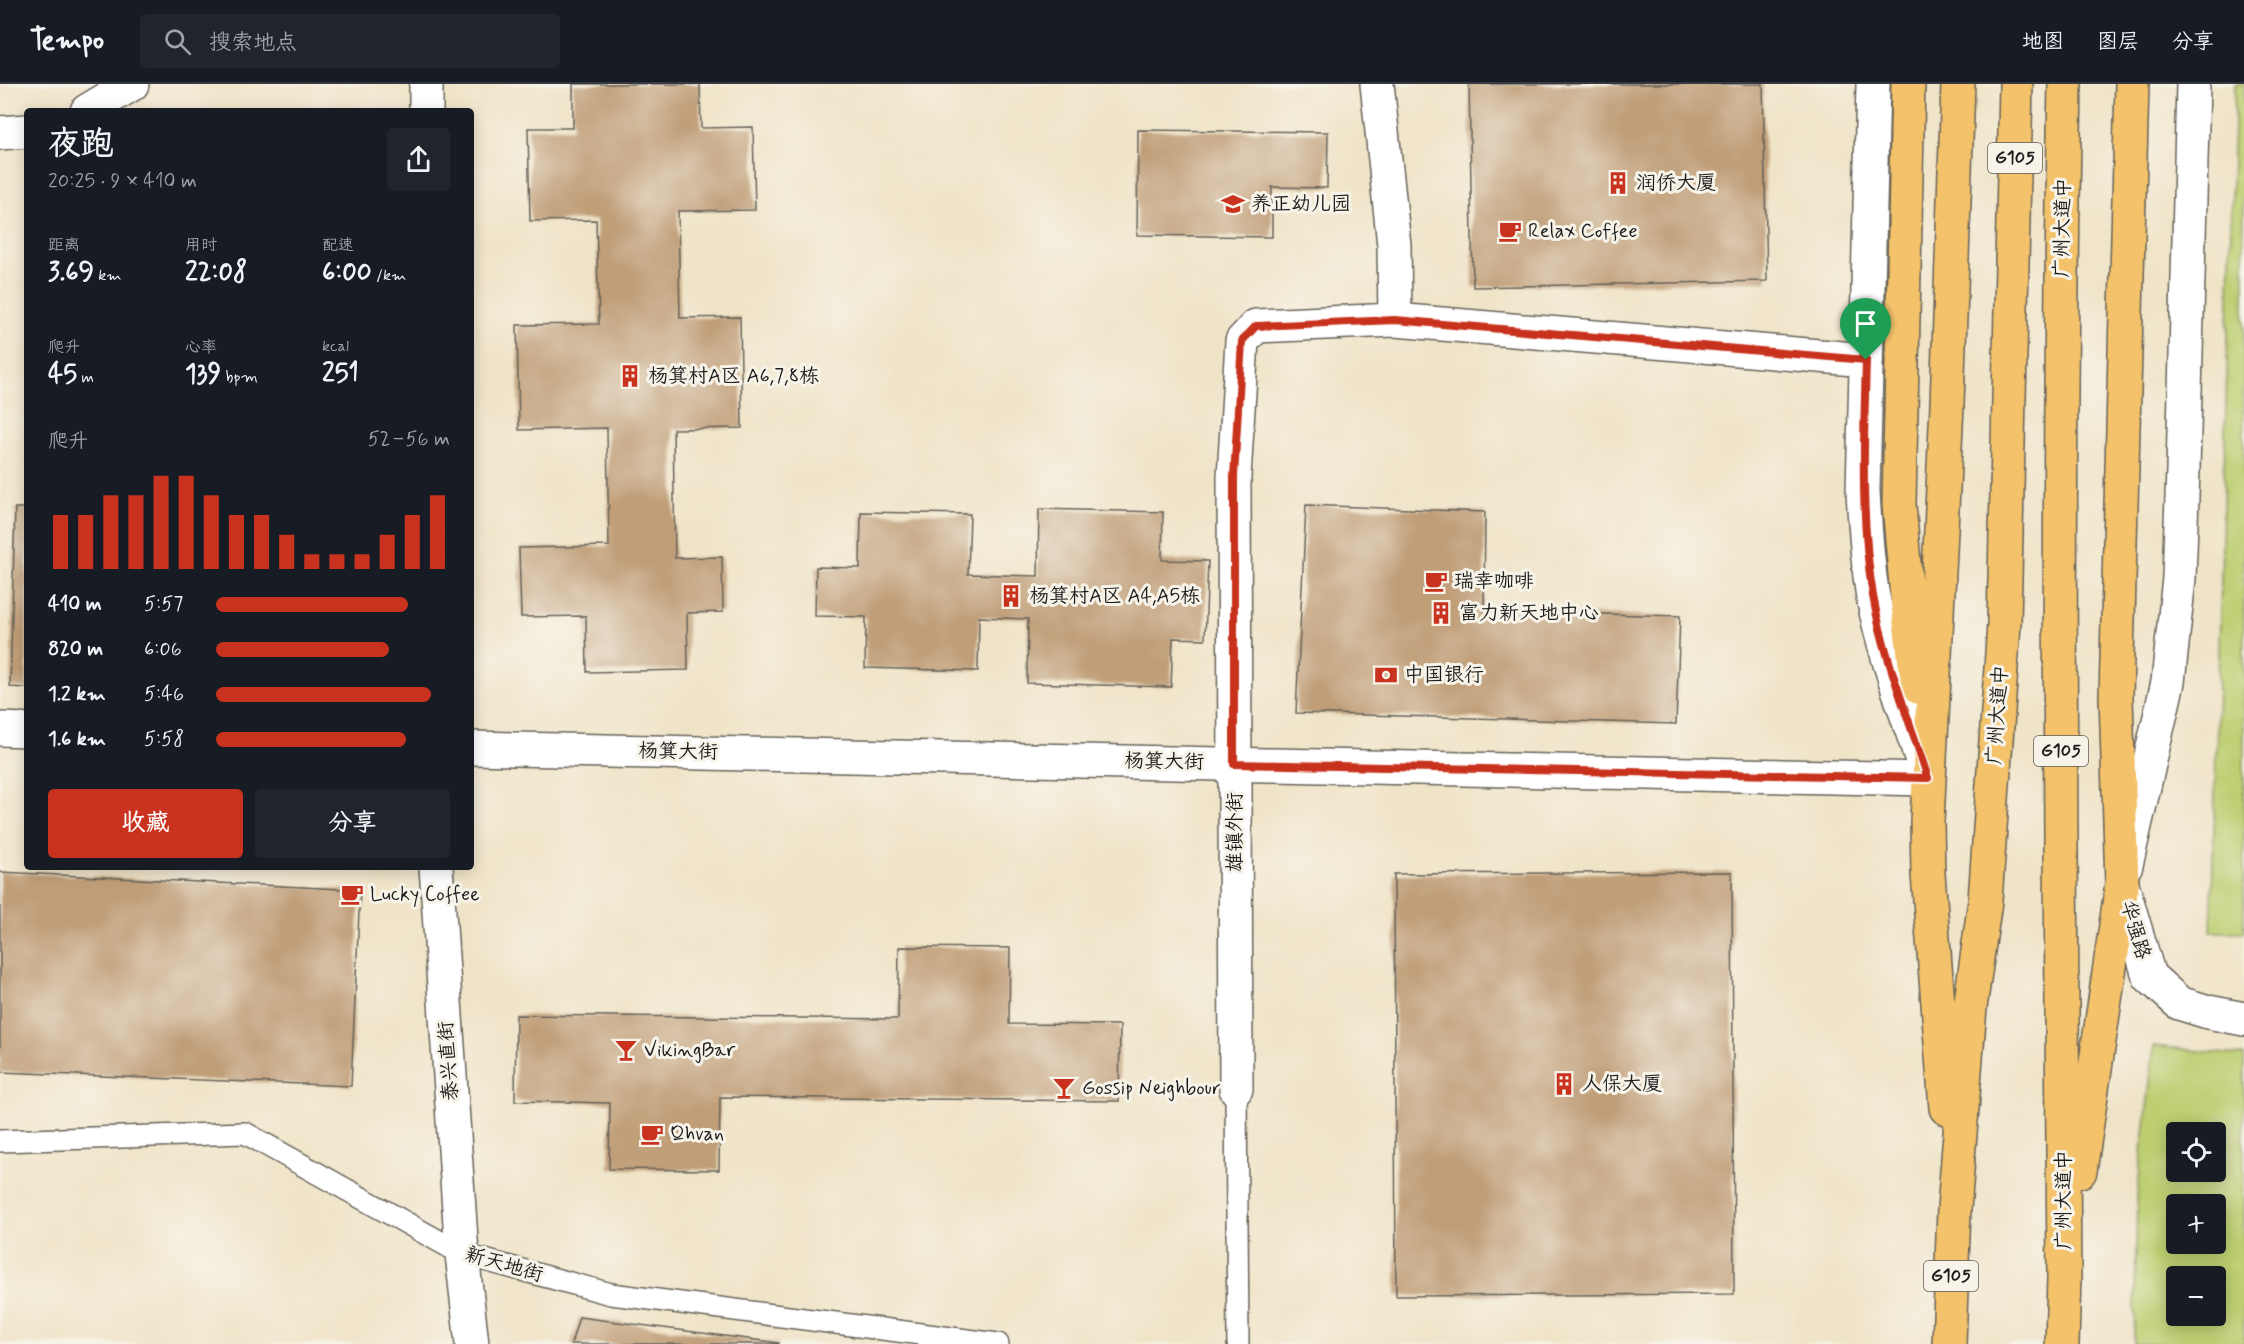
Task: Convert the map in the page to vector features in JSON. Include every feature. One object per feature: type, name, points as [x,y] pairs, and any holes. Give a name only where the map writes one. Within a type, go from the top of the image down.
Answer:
[{"type":"highway","points":[[1908,84],[1899,505],[1928,778]]},
{"type":"highway","points":[[1954,1209],[1928,874],[1928,778],[1947,417],[1958,84]]},
{"type":"highway","name":"广州大道中","points":[[1949,1344],[1954,1209],[1970,1008],[1985,901],[2004,624],[2016,84]]},
{"type":"highway","name":"广州大道中","points":[[2062,1344],[2064,1277],[2061,860],[2062,224],[2065,84]]},
{"type":"highway","name":"G105","points":[[2064,1277],[2122,884],[2116,697],[2132,84]]},
{"type":"street","points":[[92,108],[132,84]]},
{"type":"street","points":[[426,84],[426,108]]},
{"type":"street","points":[[1377,84],[1394,245],[1395,320]]},
{"type":"street","points":[[1873,84],[1863,491],[1866,549],[1885,648],[1928,778]]},
{"type":"street","points":[[2122,884],[2168,682],[2178,578],[2193,84]]},
{"type":"street","points":[[0,133],[24,131]]},
{"type":"street","name":"雄镇外街","points":[[1236,1089],[1234,477],[1242,341],[1256,326],[1395,320],[1866,360]]},
{"type":"street","points":[[0,729],[24,730]]},
{"type":"street","name":"杨箕大街","points":[[474,748],[1928,778]]},
{"type":"street","name":"泰兴直街","points":[[436,870],[462,1254],[472,1344]]},
{"type":"street","name":"华强路","points":[[2122,884],[2149,976],[2179,1003],[2208,1012],[2244,1018]]},
{"type":"lane","name":"雄镇外街","points":[[1236,1089],[1238,1344]]},
{"type":"lane","name":"新天地街","points":[[0,1141],[245,1133],[462,1254],[611,1294],[998,1344]]},
{"type":"green space","points":[[2235,84],[2244,84],[2244,932],[2211,932]]},
{"type":"green space","points":[[2154,1046],[2244,1056],[2244,1344],[2134,1344],[2137,1196]]},
{"type":"building","name":"杨箕村A区 A6,7,8栋","points":[[573,84],[700,84],[701,128],[753,127],[755,210],[678,211],[680,318],[740,317],[742,428],[673,429],[675,558],[722,557],[723,612],[687,613],[688,670],[587,672],[586,616],[521,617],[519,548],[609,546],[607,428],[519,430],[517,325],[599,324],[596,220],[530,221],[528,128],[573,128]]},
{"type":"building","name":"润侨大厦","points":[[1469,84],[1763,84],[1767,281],[1473,287]]},
{"type":"building","points":[[1138,130],[1328,132],[1327,188],[1272,187],[1272,237],[1137,235]]},
{"type":"building","name":"富力新天地中心","points":[[1306,505],[1485,512],[1484,611],[1680,616],[1676,724],[1296,713]]},
{"type":"building","points":[[15,508],[24,508],[24,688],[10,687]]},
{"type":"building","name":"杨箕村A区 A4,A5栋","points":[[1039,509],[1163,512],[1162,560],[1208,561],[1205,639],[1173,638],[1171,687],[1027,683],[1028,619],[979,617],[978,671],[865,668],[866,617],[815,616],[816,567],[860,568],[861,512],[970,514],[968,574],[1038,576]]},
{"type":"building","points":[[0,872],[360,890],[351,1086],[0,1072]]},
{"type":"building","name":"人保大厦","points":[[1732,872],[1734,1294],[1396,1296],[1394,874]]},
{"type":"building","points":[[899,947],[1010,948],[1009,1024],[1120,1025],[1119,1101],[720,1097],[719,1170],[609,1169],[610,1103],[515,1101],[516,1015],[898,1019]]},
{"type":"building","points":[[579,1317],[779,1343],[779,1344],[571,1344]]},
{"type":"place","name":"润侨大厦","points":[[1618,183]]},
{"type":"place","name":"养正幼儿园","points":[[1233,204]]},
{"type":"place","name":"Relax Coffee","points":[[1510,231]]},
{"type":"place","name":"杨箕村A区 A6,7,8栋","points":[[630,376]]},
{"type":"place","name":"瑞幸咖啡","points":[[1436,581]]},
{"type":"place","name":"杨箕村A区 A4,A5栋","points":[[1011,596]]},
{"type":"place","name":"富力新天地中心","points":[[1441,613]]},
{"type":"place","name":"中国银行","points":[[1386,675]]},
{"type":"place","name":"Lucky Coffee","points":[[352,894]]},
{"type":"place","name":"VikingBar","points":[[626,1050]]},
{"type":"place","name":"人保大厦","points":[[1564,1084]]},
{"type":"place","name":"Gossip Neighbour","points":[[1064,1088]]},
{"type":"place","name":"Qhvan","points":[[652,1134]]},
{"type":"route","points":[[1395,320],[1866,360],[1863,491],[1866,549],[1885,648],[1928,778],[1234,764],[1234,477],[1242,341],[1256,326],[1395,320]]}]
